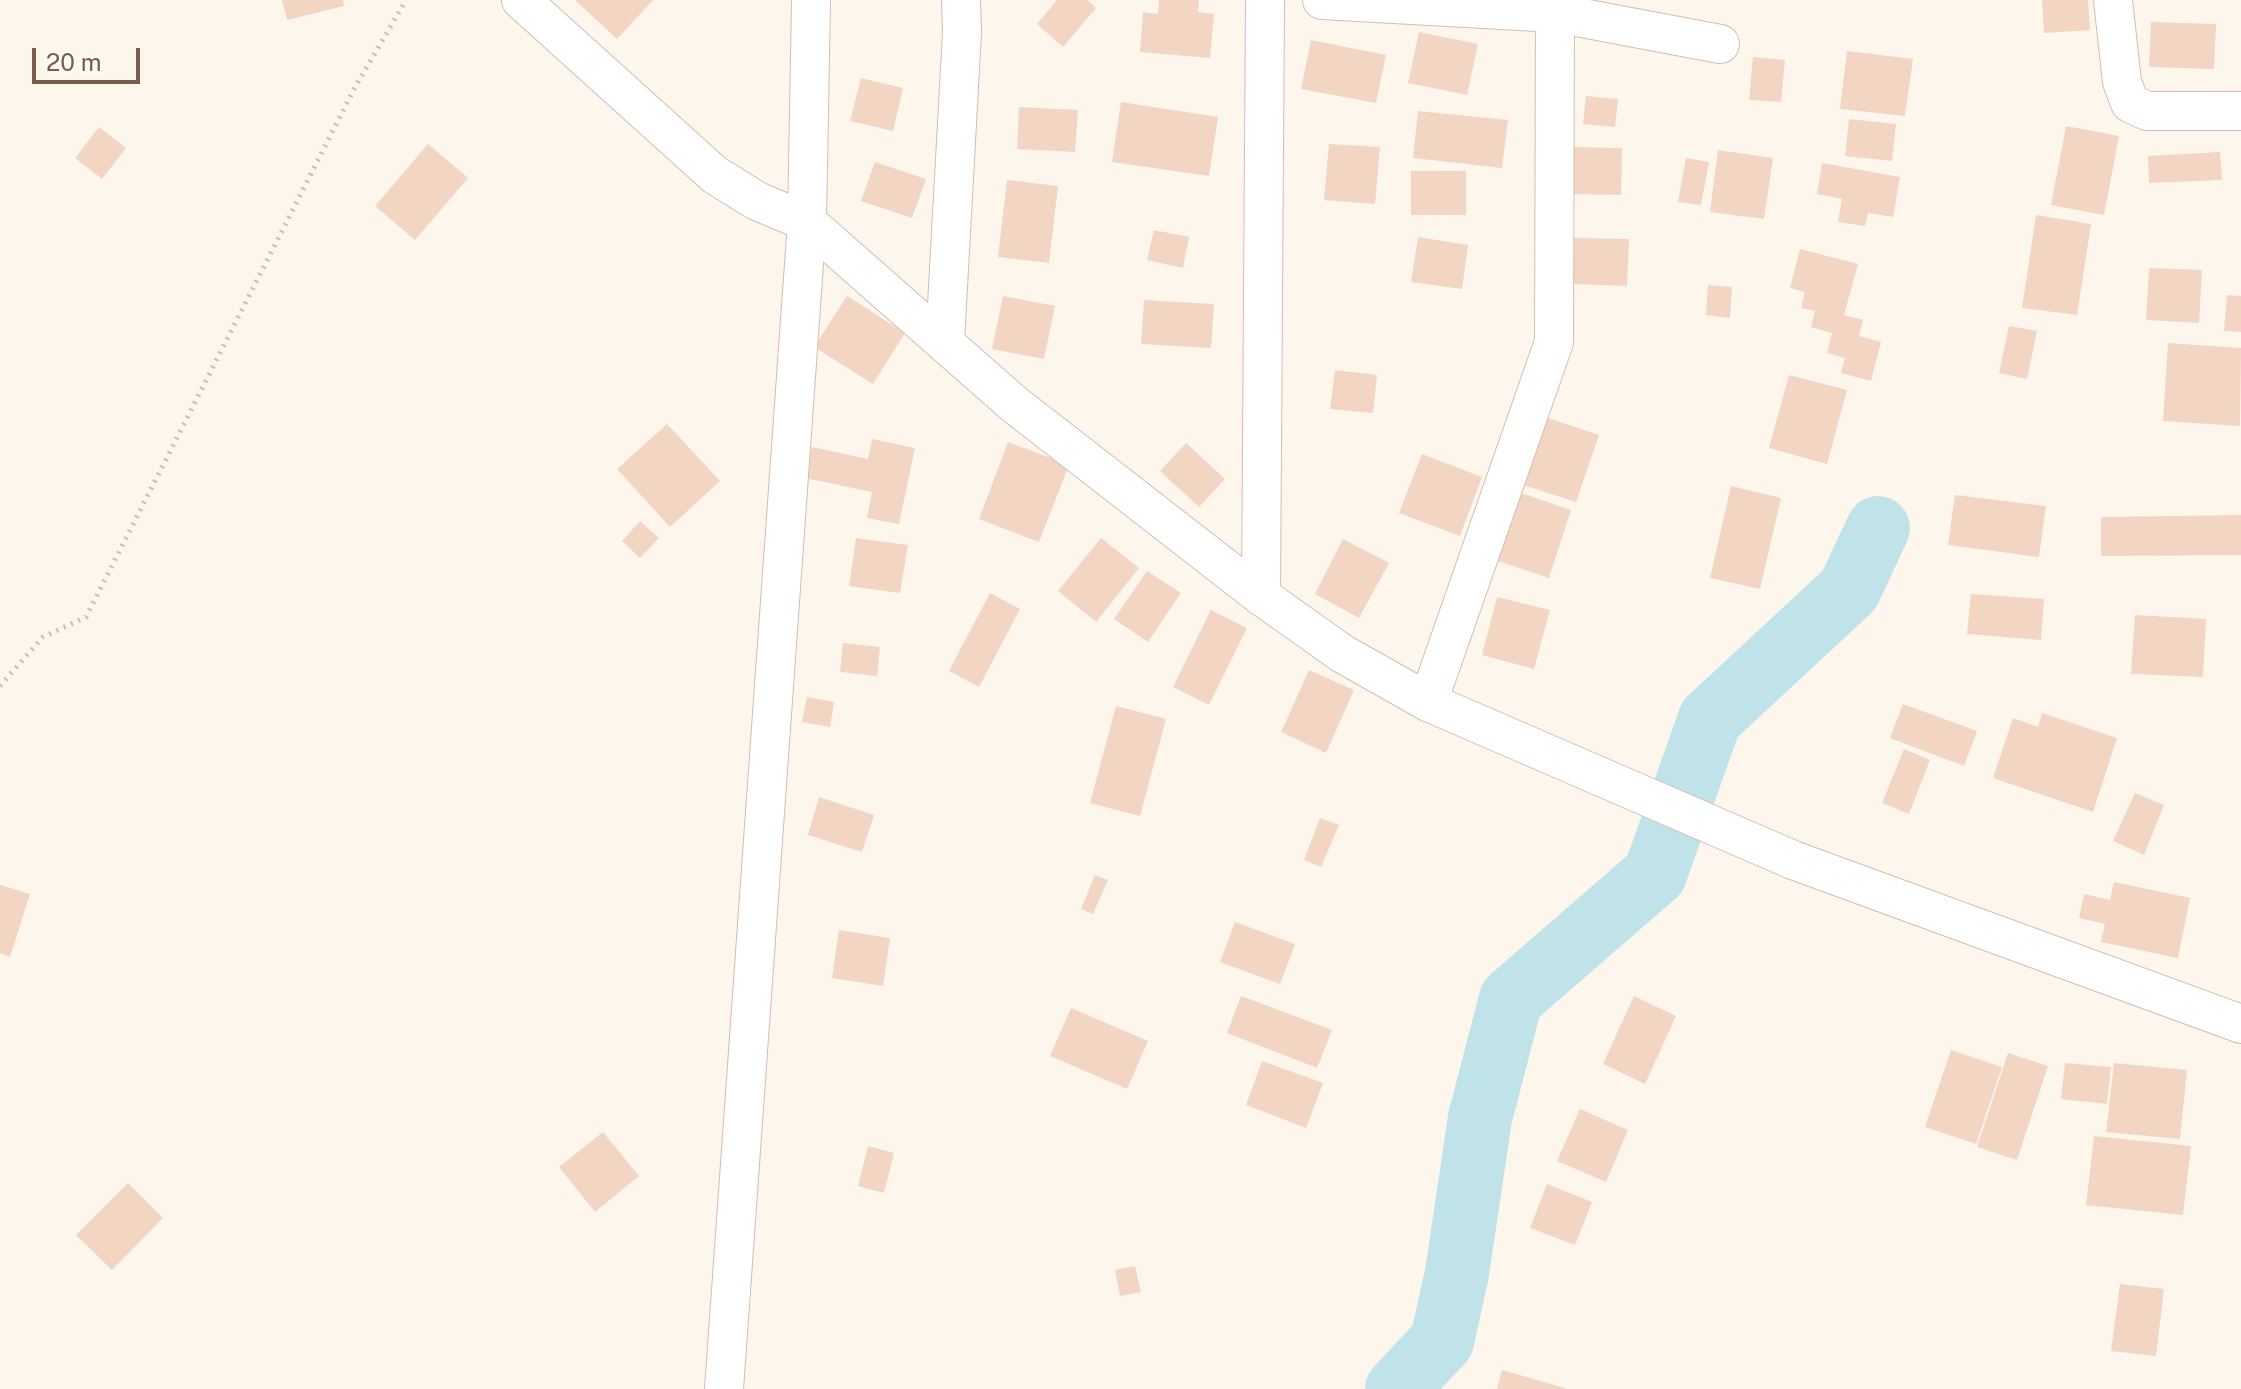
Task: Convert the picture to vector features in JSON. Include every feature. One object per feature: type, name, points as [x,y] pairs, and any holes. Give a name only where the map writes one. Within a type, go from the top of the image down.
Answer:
[{"type":"street","points":[[521,0],[715,175],[757,201],[807,222],[1014,404],[1261,596],[1343,654],[1428,702],[1793,860],[2241,1024]]},
{"type":"street","points":[[724,1389],[807,222],[811,0]]},
{"type":"street","points":[[945,342],[962,32],[961,0]]},
{"type":"street","points":[[1261,596],[1265,0]]},
{"type":"street","points":[[1322,0],[1556,7],[1720,44]]},
{"type":"street","points":[[2113,0],[2122,82],[2130,103],[2147,111],[2241,111]]},
{"type":"street","points":[[1428,702],[1554,342],[1556,7]]},
{"type":"path","points":[[0,686],[43,637],[86,617],[353,91],[406,0]]},
{"type":"building","points":[[282,0],[343,0],[344,6],[287,20]]},
{"type":"building","points":[[575,0],[653,0],[617,39]]},
{"type":"building","points":[[1057,0],[1087,0],[1096,8],[1063,47],[1037,24]]},
{"type":"building","points":[[1159,0],[1199,0],[1198,12],[1214,14],[1210,58],[1140,52],[1143,12],[1158,14]]},
{"type":"building","points":[[2042,0],[2088,0],[2090,30],[2044,33]]},
{"type":"building","points":[[2151,22],[2216,24],[2214,69],[2149,67]]},
{"type":"building","points":[[1419,32],[1478,44],[1467,95],[1408,83]]},
{"type":"building","points":[[1311,40],[1386,55],[1376,103],[1301,89]]},
{"type":"building","points":[[1847,51],[1913,59],[1905,116],[1840,109]]},
{"type":"building","points":[[1753,57],[1785,60],[1781,102],[1749,100]]},
{"type":"building","points":[[861,78],[903,88],[893,131],[850,121]]},
{"type":"building","points":[[1586,96],[1618,99],[1615,127],[1583,124]]},
{"type":"building","points":[[1121,102],[1218,117],[1209,176],[1112,162]]},
{"type":"building","points":[[1019,107],[1078,110],[1075,152],[1017,149]]},
{"type":"building","points":[[1418,111],[1508,120],[1502,168],[1413,158]]},
{"type":"building","points":[[1849,119],[1896,124],[1892,161],[1845,156]]},
{"type":"building","points":[[2066,126],[2119,136],[2104,215],[2051,205]]},
{"type":"building","points":[[99,127],[126,148],[102,179],[75,158]]},
{"type":"building","points":[[428,144],[468,178],[415,240],[375,206]]},
{"type":"building","points":[[1329,144],[1380,147],[1375,204],[1324,200]]},
{"type":"building","points":[[1570,147],[1622,148],[1621,195],[1568,194]]},
{"type":"building","points":[[1718,150],[1773,158],[1764,219],[1710,212]]},
{"type":"building","points":[[2220,152],[2222,180],[2149,183],[2148,156]]},
{"type":"building","points":[[1686,158],[1709,162],[1701,205],[1678,202]]},
{"type":"building","points":[[875,162],[926,179],[912,218],[861,201]]},
{"type":"building","points":[[1822,163],[1900,177],[1893,217],[1868,213],[1865,226],[1838,222],[1842,199],[1817,194]]},
{"type":"building","points":[[1411,171],[1466,171],[1466,215],[1411,215]]},
{"type":"building","points":[[1007,180],[1058,186],[1049,263],[998,257]]},
{"type":"building","points":[[2036,215],[2091,224],[2077,315],[2022,308]]},
{"type":"building","points":[[1154,230],[1189,237],[1183,268],[1147,260]]},
{"type":"building","points":[[1418,237],[1468,245],[1462,289],[1411,282]]},
{"type":"building","points":[[1574,238],[1629,239],[1627,286],[1572,284]]},
{"type":"building","points":[[1800,249],[1858,264],[1844,315],[1863,320],[1859,336],[1881,342],[1871,381],[1841,373],[1845,358],[1827,353],[1832,333],[1811,327],[1815,311],[1801,308],[1805,292],[1790,288]]},
{"type":"building","points":[[2149,268],[2202,270],[2199,323],[2146,320]]},
{"type":"building","points":[[1708,285],[1732,287],[1730,318],[1706,315]]},
{"type":"building","points":[[2227,295],[2241,296],[2241,332],[2224,331]]},
{"type":"building","points":[[847,296],[905,333],[873,384],[814,347]]},
{"type":"building","points":[[1003,296],[1055,306],[1044,359],[992,349]]},
{"type":"building","points":[[1144,300],[1214,304],[1211,348],[1141,344]]},
{"type":"building","points":[[2009,326],[2037,331],[2027,379],[1999,373]]},
{"type":"building","points":[[2168,343],[2241,348],[2240,426],[2163,421]]},
{"type":"building","points":[[1335,370],[1377,375],[1373,413],[1330,409]]},
{"type":"building","points":[[1789,375],[1847,390],[1827,464],[1769,448]]},
{"type":"building","points":[[1545,417],[1599,435],[1576,502],[1523,485]]},
{"type":"building","points":[[667,424],[720,481],[670,527],[617,469]]},
{"type":"building","points":[[872,439],[915,448],[899,524],[867,518],[872,492],[805,478],[812,447],[868,459]]},
{"type":"building","points":[[1008,442],[1069,465],[1039,542],[979,519]]},
{"type":"building","points":[[1186,443],[1225,479],[1199,507],[1160,471]]},
{"type":"building","points":[[1422,454],[1482,477],[1460,536],[1399,513]]},
{"type":"building","points":[[1731,486],[1781,498],[1760,589],[1710,578]]},
{"type":"building","points":[[1518,492],[1571,510],[1549,578],[1495,560]]},
{"type":"building","points":[[1955,495],[2046,506],[2039,557],[1948,545]]},
{"type":"building","points":[[2241,515],[2241,555],[2101,556],[2101,517]]},
{"type":"building","points":[[640,521],[659,538],[640,558],[622,541]]},
{"type":"building","points":[[856,538],[908,545],[900,593],[849,586]]},
{"type":"building","points":[[1101,538],[1139,568],[1096,622],[1058,591]]},
{"type":"building","points":[[1343,539],[1389,563],[1359,618],[1315,594]]},
{"type":"building","points":[[1147,571],[1181,593],[1148,642],[1114,619]]},
{"type":"building","points":[[990,593],[1020,609],[979,687],[949,671]]},
{"type":"building","points":[[1971,594],[2044,599],[2041,640],[1967,634]]},
{"type":"building","points":[[1497,597],[1550,610],[1534,669],[1482,655]]},
{"type":"building","points":[[1211,610],[1247,628],[1209,705],[1173,687]]},
{"type":"building","points":[[2135,615],[2206,619],[2203,677],[2131,674]]},
{"type":"building","points":[[843,643],[880,647],[877,676],[840,672]]},
{"type":"building","points":[[1309,670],[1354,690],[1326,753],[1281,732]]},
{"type":"building","points":[[807,697],[834,702],[830,727],[802,722]]},
{"type":"building","points":[[1903,704],[1977,731],[1964,766],[1890,738]]},
{"type":"building","points":[[1116,706],[1166,719],[1140,816],[1090,803]]},
{"type":"building","points":[[2042,713],[2117,738],[2093,812],[1993,778],[2013,718],[2038,727]]},
{"type":"building","points":[[1904,749],[1930,760],[1909,814],[1882,803]]},
{"type":"building","points":[[2135,793],[2164,805],[2144,855],[2113,841]]},
{"type":"building","points":[[819,797],[874,815],[862,852],[808,835]]},
{"type":"building","points":[[1320,818],[1339,825],[1321,867],[1304,860]]},
{"type":"building","points":[[1095,875],[1108,880],[1093,914],[1081,909]]},
{"type":"building","points":[[2114,882],[2190,898],[2178,958],[2101,942],[2105,924],[2079,918],[2084,894],[2110,900]]},
{"type":"building","points":[[0,885],[30,894],[10,957],[0,953]]},
{"type":"building","points":[[1235,922],[1295,944],[1280,984],[1220,962]]},
{"type":"building","points":[[839,930],[890,938],[883,986],[832,978]]},
{"type":"building","points":[[1241,996],[1332,1030],[1317,1068],[1227,1033]]},
{"type":"building","points":[[1634,996],[1676,1016],[1645,1084],[1603,1064]]},
{"type":"building","points":[[1071,1008],[1148,1041],[1127,1089],[1050,1056]]},
{"type":"building","points":[[1951,1050],[2002,1067],[1976,1144],[1925,1127]]},
{"type":"building","points":[[2008,1053],[2048,1066],[2017,1160],[1977,1147]]},
{"type":"building","points":[[1262,1061],[1323,1083],[1306,1128],[1246,1105]]},
{"type":"building","points":[[2065,1063],[2111,1067],[2107,1104],[2061,1099]]},
{"type":"building","points":[[2114,1063],[2187,1070],[2180,1139],[2106,1132]]},
{"type":"building","points":[[1580,1109],[1628,1130],[1606,1182],[1557,1161]]},
{"type":"building","points":[[603,1132],[639,1176],[595,1212],[559,1167]]},
{"type":"building","points":[[2094,1136],[2191,1146],[2183,1215],[2086,1205]]},
{"type":"building","points":[[868,1146],[894,1153],[884,1193],[858,1186]]},
{"type":"building","points":[[128,1183],[163,1218],[112,1270],[76,1235]]},
{"type":"building","points":[[1547,1184],[1592,1202],[1575,1245],[1530,1228]]},
{"type":"building","points":[[1135,1266],[1141,1292],[1120,1296],[1115,1270]]},
{"type":"building","points":[[2120,1284],[2164,1289],[2156,1356],[2111,1351]]},
{"type":"building","points":[[1502,1370],[1565,1388],[1565,1389],[1497,1389]]},
{"type":"waterway","points":[[1397,1389],[1442,1341],[1457,1273],[1480,1118],[1511,999],[1655,874],[1710,719],[1849,590],[1878,528]]}]
